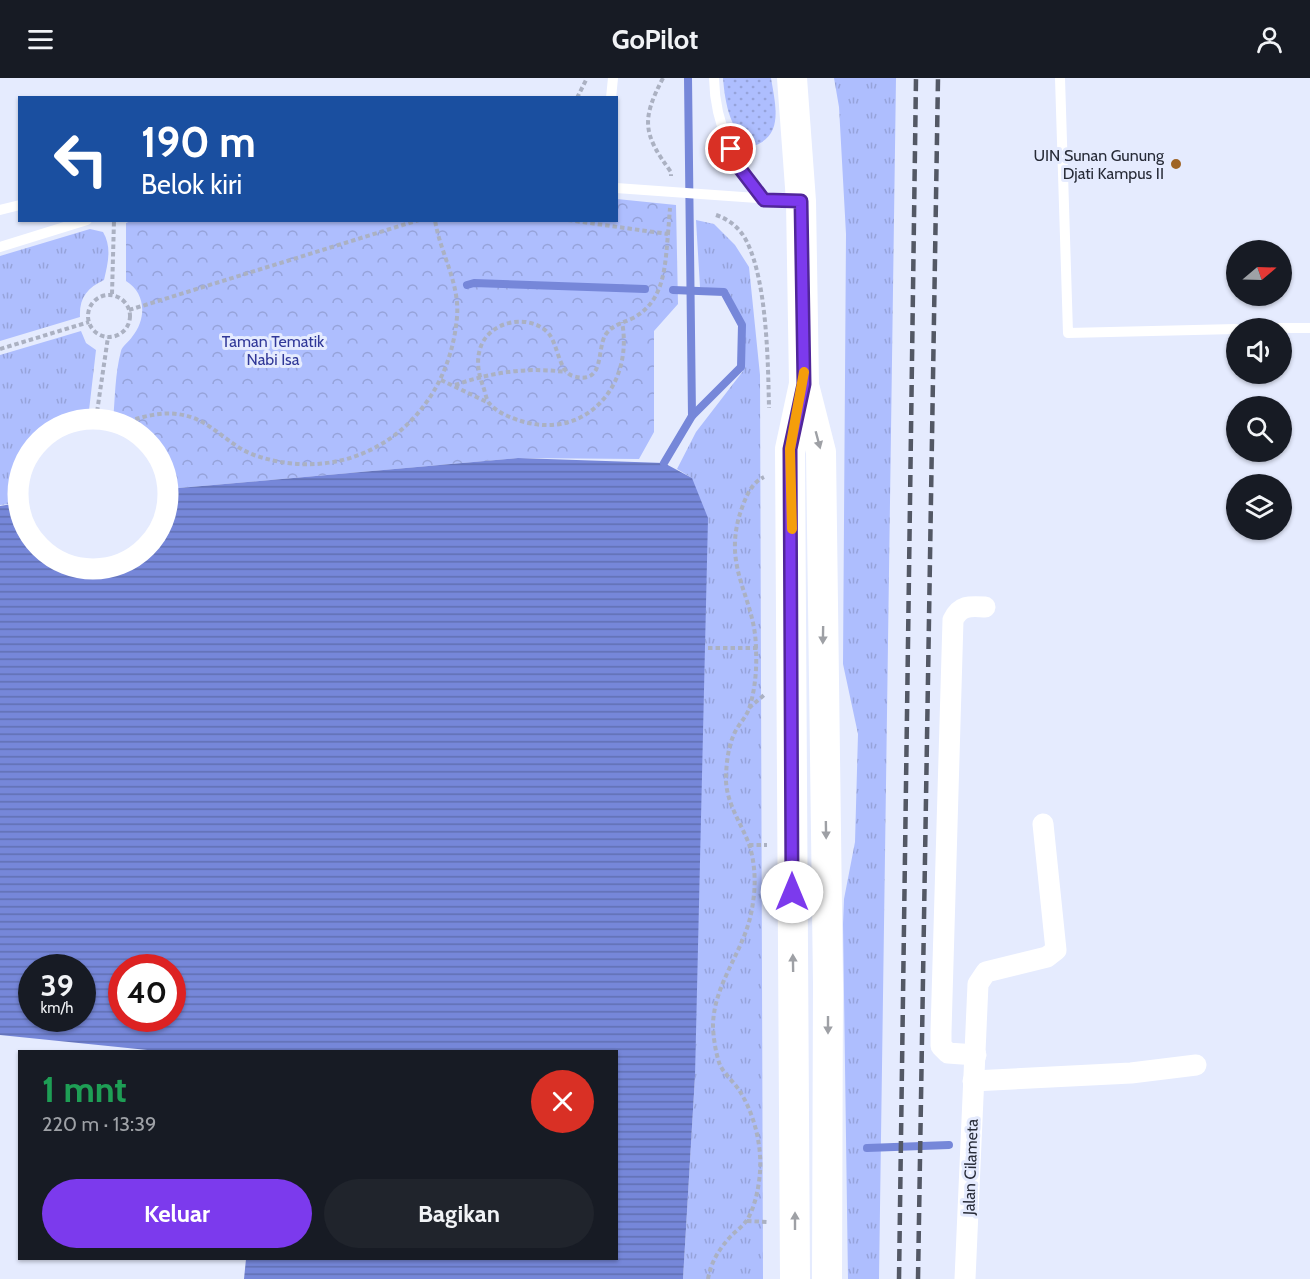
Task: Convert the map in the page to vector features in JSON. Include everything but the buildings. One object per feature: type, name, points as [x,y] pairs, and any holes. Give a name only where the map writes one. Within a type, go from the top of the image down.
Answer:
[{"type":"street","points":[[792,78],[801,201],[804,384],[790,449],[792,478],[795,1279]]},
{"type":"street","points":[[804,384],[822,452],[828,984],[827,1279]]},
{"type":"street","points":[[80,419],[96,419],[121,424],[148,443],[162,464],[168,489],[166,513],[157,535],[139,555],[119,566],[103,570],[86,570],[67,566],[49,556],[32,539],[20,516],[18,490],[23,465],[37,444],[56,428],[80,419]]},
{"type":"street","points":[[976,1055],[948,1053],[941,1046],[941,1032],[953,621],[957,612],[966,606],[985,608]]},
{"type":"street","name":"Jalan Cilameta","points":[[965,1279],[978,984],[986,972],[1047,957],[1056,950],[1043,824]]},
{"type":"street","points":[[973,1081],[1131,1073],[1196,1065]]},
{"type":"lane","points":[[611,96],[613,78]]},
{"type":"lane","points":[[714,78],[714,101],[724,133],[738,166],[764,200]]},
{"type":"lane","points":[[1060,78],[1068,333],[1226,329]]},
{"type":"lane","points":[[618,188],[801,201]]},
{"type":"lane","points":[[0,210],[18,205]]},
{"type":"lane","points":[[0,247],[81,222]]},
{"type":"lane","points":[[1292,328],[1310,328]]},
{"type":"path","points":[[578,96],[587,78]]},
{"type":"path","points":[[455,385],[480,376],[515,369],[566,372],[572,376],[584,377],[594,373],[600,364],[601,346],[605,336],[613,326],[649,307],[663,284],[674,193],[672,172],[656,151],[647,127],[649,104],[663,78]]},
{"type":"path","points":[[112,294],[114,222]]},
{"type":"path","points":[[129,310],[413,222]]},
{"type":"path","points":[[121,424],[149,414],[168,412],[187,416],[205,424],[220,436],[252,454],[288,463],[324,464],[360,455],[393,439],[420,414],[441,380],[452,346],[457,316],[455,287],[438,238],[435,222]]},
{"type":"path","points":[[582,222],[668,234]]},
{"type":"path","points":[[112,294],[125,301],[129,310],[127,327],[117,336],[108,337],[97,334],[89,322],[89,308],[98,297],[112,294]]},
{"type":"path","points":[[489,403],[480,376],[478,360],[481,345],[490,332],[504,324],[519,321],[534,323],[547,332],[557,345],[566,372]]},
{"type":"path","points":[[0,350],[89,322]]},
{"type":"path","points":[[441,380],[489,403],[516,420],[546,426],[569,422],[591,411],[614,387],[621,372],[625,339],[622,322]]},
{"type":"path","points":[[96,419],[108,337]]},
{"type":"path","points":[[708,1279],[711,1262],[747,1221],[756,1196],[760,1172],[758,1141],[750,1110],[739,1090],[720,1066],[713,1028],[719,986],[735,961],[749,929],[754,902],[755,873],[749,845],[731,805],[726,782],[728,757],[734,734],[749,709],[756,674],[756,648],[752,618],[737,575],[734,545],[739,515],[748,492],[762,477],[792,478]]},
{"type":"path","points":[[708,648],[791,648]]},
{"type":"green space","points":[[723,78],[771,78],[776,117],[771,133],[765,140],[756,145],[740,135],[727,108]]},
{"type":"green space","points":[[834,78],[896,78],[879,1279],[848,1279],[843,924],[844,899],[855,842],[858,734],[843,664],[846,234],[839,107]]},
{"type":"green space","name":"Taman Tematik Nabi Isa","points":[[618,199],[676,205],[678,304],[654,331],[654,432],[639,459],[518,458],[168,489],[156,456],[150,448],[135,433],[113,421],[116,377],[121,351],[137,330],[142,315],[141,299],[133,286],[126,281],[126,223],[618,222]]},
{"type":"green space","points":[[696,220],[714,224],[735,245],[749,267],[760,375],[763,1279],[683,1279],[695,1076],[692,478],[677,469],[696,432],[743,371],[745,325],[728,291],[700,287]]},
{"type":"green space","points":[[90,229],[103,232],[108,243],[108,261],[104,280],[85,294],[80,317],[0,341],[0,256]]},
{"type":"green space","points":[[81,331],[86,343],[96,350],[88,419],[58,427],[46,436],[36,446],[22,473],[18,503],[0,505],[0,355]]},
{"type":"shaded area","points":[[518,458],[664,463],[692,478],[708,518],[695,1076],[683,1279],[244,1279],[246,1260],[618,1260],[618,1050],[147,1050],[0,1035],[0,506],[18,503],[23,522],[45,551],[60,561],[76,567],[94,569],[112,567],[131,559],[149,545],[162,523],[168,489]]},
{"type":"waterway","points":[[664,463],[692,416],[688,78]]},
{"type":"waterway","points":[[467,285],[474,283],[645,289]]},
{"type":"waterway","points":[[673,290],[724,292],[742,325],[741,367],[692,416]]},
{"type":"waterway","points":[[867,1148],[949,1145]]},
{"type":"railway","points":[[899,1279],[916,78]]},
{"type":"railway","points":[[918,1279],[938,78]]},
{"type":"slow traffic","points":[[792,529],[790,449],[804,384],[804,372]]},
{"type":"place","name":"UIN Sunan Gunung Djati Kampus II","points":[[1176,164]]},
{"type":"route","points":[[731,149],[738,166],[764,200],[801,201],[804,384],[790,449],[792,478],[792,892]]}]
